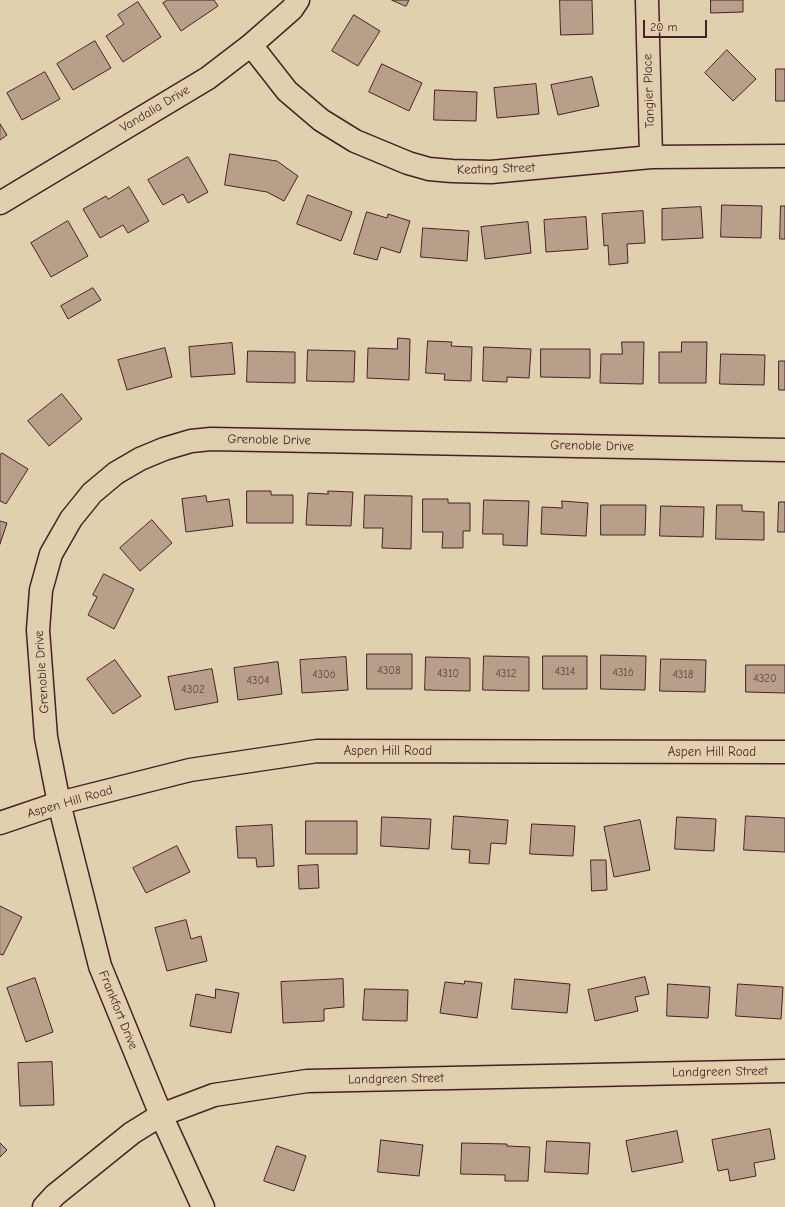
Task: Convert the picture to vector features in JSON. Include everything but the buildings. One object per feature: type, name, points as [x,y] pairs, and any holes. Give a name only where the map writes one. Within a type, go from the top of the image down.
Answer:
[{"type":"street","name":"Vandalia Drive","points":[[0,203],[208,78],[251,44],[292,8],[298,0]]},
{"type":"street","name":"Tangier Place","points":[[647,0],[651,157]]},
{"type":"street","name":"Keating Street","points":[[251,44],[287,91],[321,120],[355,141],[408,163],[429,169],[491,172],[651,157],[785,156]]},
{"type":"street","name":"Grenoble Drive","points":[[59,803],[46,737],[38,630],[42,590],[51,554],[71,519],[92,493],[116,473],[140,459],[164,449],[191,441],[211,439],[785,450]]},
{"type":"street","name":"Aspen Hill Road","points":[[0,823],[59,803],[190,770],[317,751],[785,752]]},
{"type":"street","name":"Frankfort Drive","points":[[59,803],[100,966],[161,1115],[203,1207]]},
{"type":"street","name":"Landgreen Street","points":[[44,1207],[55,1196],[132,1133],[161,1115],[214,1095],[307,1081],[785,1071]]}]
